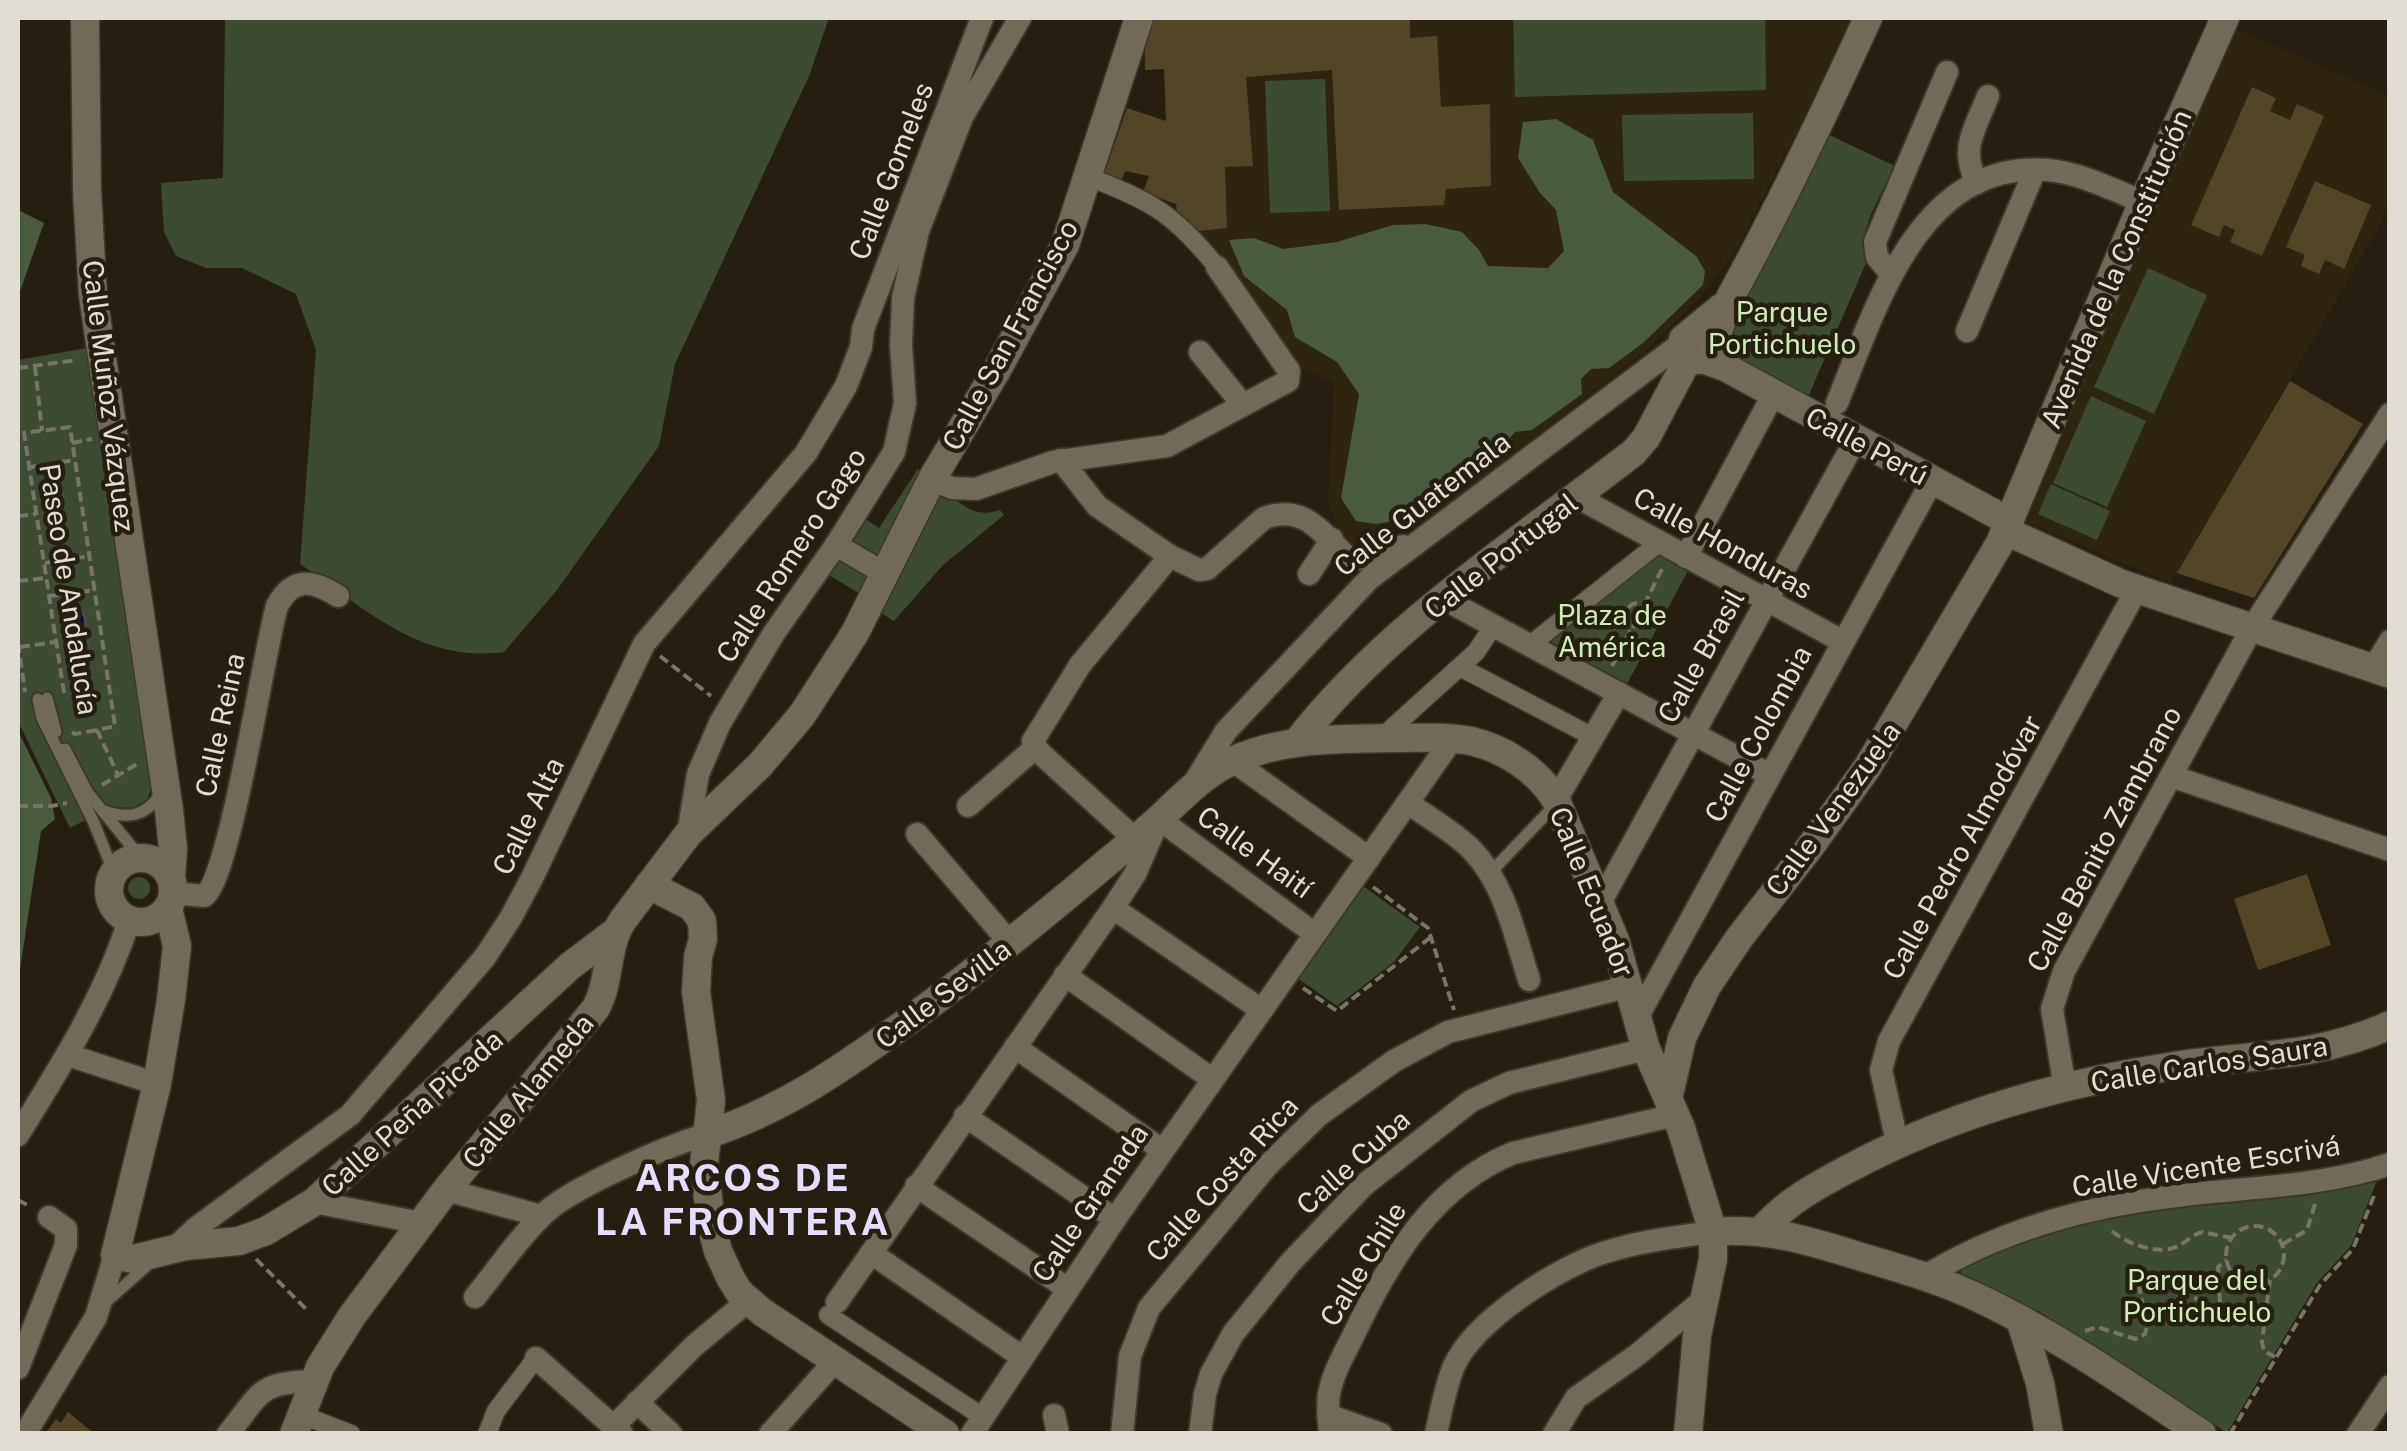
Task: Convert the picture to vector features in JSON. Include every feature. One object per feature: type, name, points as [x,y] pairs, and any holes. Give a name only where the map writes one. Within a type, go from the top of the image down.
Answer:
[{"type":"street","name":"Calle Muñoz Vázquez","points":[[85,18],[88,228],[100,356],[155,777],[171,829],[160,879],[177,946],[157,1084],[115,1255]]},
{"type":"street","name":"Calle Gomeles","points":[[862,346],[862,329],[982,18]]},
{"type":"street","name":"Calle Gomeles","points":[[902,350],[903,298],[918,231],[962,116],[1020,18]]},
{"type":"street","name":"Calle San Francisco","points":[[615,932],[688,834],[734,790],[802,714],[871,602],[932,480],[1065,244],[1139,18]]},
{"type":"street","name":"Calle Portugal","points":[[1297,742],[1360,669],[1640,446],[1703,351],[1765,235],[1868,18]]},
{"type":"street","name":"Avenida de la Constitución","points":[[2008,526],[2143,202],[2225,18]]},
{"type":"street","points":[[1891,274],[1877,257],[1874,242],[1946,72]]},
{"type":"street","points":[[1978,183],[1969,168],[1967,148],[1988,96]]},
{"type":"street","points":[[1837,403],[1891,274],[1937,210],[1978,183],[2035,170],[2070,174],[2143,202]]},
{"type":"street","points":[[1967,331],[2035,170]]},
{"type":"street","points":[[932,480],[952,488],[976,489],[1060,460],[1167,446],[1288,381],[1290,376],[1218,267],[1177,221],[1142,198],[1088,177]]},
{"type":"street","points":[[862,346],[869,342],[902,350]]},
{"type":"street","name":"Calle Alta","points":[[165,1252],[350,1116],[486,957],[532,878],[644,644],[806,453],[846,386],[862,346]]},
{"type":"street","name":"Calle Romero Gago","points":[[688,834],[698,774],[728,709],[894,452],[905,403],[902,350]]},
{"type":"street","name":"Calle Perú","points":[[1703,351],[1773,395],[2008,526],[2137,589],[2381,672]]},
{"type":"street","name":"Calle Guatemala","points":[[1190,788],[1226,731],[1358,589],[1416,544],[1703,351]]},
{"type":"street","points":[[1200,352],[1243,405]]},
{"type":"street","points":[[1530,645],[1673,550],[1773,395]]},
{"type":"street","name":"Calle Benito Zambrano","points":[[2066,1088],[2052,1020],[2058,984],[2252,628],[2390,414]]},
{"type":"street","name":"Calle Brasil","points":[[1600,903],[1856,439]]},
{"type":"street","points":[[1060,460],[1098,506],[1170,556],[1199,570],[1207,569],[1272,515],[1310,522],[1352,561],[1416,544]]},
{"type":"street","name":"Calle Colombia","points":[[1638,1016],[1932,482]]},
{"type":"street","name":"Calle Honduras","points":[[1577,497],[1842,641]]},
{"type":"street","name":"Calle Venezuela","points":[[1672,1107],[1682,1038],[1707,986],[1747,927],[1818,838],[1896,724],[2008,526]]},
{"type":"street","points":[[1310,574],[1332,539]]},
{"type":"street","points":[[836,545],[884,573]]},
{"type":"street","points":[[968,806],[1035,748],[1036,735],[1073,674],[1170,556]]},
{"type":"street","name":"Calle Reina","points":[[160,879],[204,896],[213,887],[230,828],[276,606],[285,592],[301,583],[314,583],[338,596]]},
{"type":"street","name":"Calle Pedro Almodóvar","points":[[1897,1142],[1881,1070],[1889,1041],[2137,589]]},
{"type":"street","points":[[1444,599],[1770,775]]},
{"type":"street","points":[[1381,738],[1476,652],[1494,626]]},
{"type":"street","points":[[2381,672],[2390,641]]},
{"type":"street","points":[[1460,667],[1593,737]]},
{"type":"street","points":[[1557,801],[1593,737],[1611,688]]},
{"type":"street","name":"Calle Ecuador","points":[[1159,819],[1190,788],[1233,761],[1297,742],[1453,738],[1492,748],[1538,776],[1557,801],[1600,903],[1630,986],[1646,1049],[1672,1107],[1713,1232]]},
{"type":"street","name":"Calle Granada","points":[[978,1425],[1162,1150],[1453,738]]},
{"type":"street","points":[[1035,748],[1135,839]]},
{"type":"street","points":[[1233,761],[1363,866]]},
{"type":"street","points":[[2171,776],[2390,850]]},
{"type":"street","points":[[1408,803],[1461,840],[1490,873],[1502,895],[1529,980]]},
{"type":"street","points":[[978,1425],[833,1308],[1136,874],[1159,819]]},
{"type":"street","name":"Calle Sevilla","points":[[705,1135],[758,1116],[822,1082],[1011,944],[1159,819]]},
{"type":"street","name":"Calle Haití","points":[[1159,819],[1315,934]]},
{"type":"street","points":[[917,834],[1011,944]]},
{"type":"street","points":[[130,860],[160,879],[151,921],[121,916],[110,900],[108,891],[114,873],[130,860]]},
{"type":"street","points":[[649,885],[692,907],[702,922],[704,939],[696,992],[711,1100],[704,1164],[714,1237],[731,1279],[748,1301],[836,1360],[925,1428]]},
{"type":"street","points":[[1113,908],[1260,1009]]},
{"type":"street","points":[[18,1135],[68,1055],[115,965],[130,920]]},
{"type":"street","points":[[604,990],[615,932]]},
{"type":"street","name":"Calle Peña Picada","points":[[115,1255],[133,1259],[239,1241],[266,1231],[314,1202],[577,960],[615,932]]},
{"type":"street","name":"Calle Alameda","points":[[298,1424],[313,1380],[352,1316],[446,1190],[596,1008],[604,990],[594,967],[577,960]]},
{"type":"street","points":[[1065,975],[1212,1079]]},
{"type":"street","name":"Calle Costa Rica","points":[[1122,1434],[1130,1356],[1141,1324],[1157,1296],[1267,1166],[1320,1115],[1394,1061],[1460,1028],[1630,986]]},
{"type":"street","name":"Calle Carlos Saura","points":[[1762,1230],[1790,1202],[1897,1142],[1973,1114],[2066,1088],[2180,1065],[2331,1048],[2390,1025]]},
{"type":"street","points":[[1015,1048],[1162,1150]]},
{"type":"street","name":"Calle Cuba","points":[[1200,1434],[1211,1374],[1233,1334],[1290,1263],[1364,1185],[1471,1101],[1509,1083],[1646,1049]]},
{"type":"street","points":[[68,1055],[157,1084]]},
{"type":"street","name":"Calle Chile","points":[[1329,1424],[1334,1375],[1369,1302],[1423,1220],[1451,1189],[1513,1153],[1672,1107]]},
{"type":"street","points":[[965,1116],[1115,1219]]},
{"type":"street","points":[[475,1297],[541,1216],[570,1196],[677,1144],[705,1135]]},
{"type":"street","name":"Calle Vicente Escrivá","points":[[1924,1276],[1956,1257],[2007,1236],[2102,1208],[2316,1180],[2388,1165]]},
{"type":"street","points":[[916,1186],[1068,1289]]},
{"type":"street","points":[[446,1190],[541,1216]]},
{"type":"street","points":[[314,1202],[420,1223]]},
{"type":"street","points":[[18,1368],[66,1245],[66,1229],[49,1217]]},
{"type":"street","points":[[1436,1434],[1454,1367],[1488,1320],[1585,1260],[1652,1241],[1762,1230],[1924,1276],[1969,1294],[2072,1350],[2202,1434]]},
{"type":"street","points":[[1688,1434],[1696,1335],[1714,1259],[1713,1232]]},
{"type":"street","points":[[871,1253],[1022,1357]]},
{"type":"street","points":[[25,1434],[99,1308],[115,1255]]},
{"type":"street","points":[[1554,1434],[1576,1398],[1704,1300]]},
{"type":"street","points":[[487,1434],[496,1410],[536,1358],[618,1430],[636,1402],[748,1301]]},
{"type":"street","points":[[2020,1320],[2040,1384],[2048,1434]]},
{"type":"street","points":[[770,1434],[836,1360]]},
{"type":"street","points":[[228,1434],[264,1390],[282,1382],[313,1380]]},
{"type":"street","points":[[2358,1434],[2390,1386]]},
{"type":"street","points":[[636,1402],[671,1434]]},
{"type":"street","points":[[298,1424],[350,1434]]},
{"type":"street","points":[[1329,1424],[1381,1434]]},
{"type":"lane","points":[[43,698],[42,718],[84,795],[114,873]]},
{"type":"lane","points":[[100,810],[122,818],[150,808],[155,777]]},
{"type":"lane","points":[[84,795],[160,879]]},
{"type":"lane","points":[[1490,873],[1557,801]]},
{"type":"lane","points":[[99,1308],[165,1252]]},
{"type":"path","points":[[18,368],[100,356]]},
{"type":"path","points":[[34,366],[42,431]]},
{"type":"path","name":"Paseo de Andalucía","points":[[66,702],[24,433],[70,427],[116,726],[73,733],[70,718]]},
{"type":"path","points":[[72,443],[95,439]]},
{"type":"path","points":[[18,449],[26,448]]},
{"type":"path","points":[[29,467],[75,460]]},
{"type":"path","points":[[18,516],[36,514]]},
{"type":"path","points":[[1644,605],[1673,550]]},
{"type":"path","points":[[44,563],[90,556]]},
{"type":"path","points":[[92,571],[103,570]]},
{"type":"path","points":[[18,582],[46,578]]},
{"type":"path","points":[[48,596],[95,590]]},
{"type":"path","points":[[1634,604],[1644,605],[1649,612],[1648,620],[1643,626],[1633,626],[1628,620],[1628,609],[1634,604]]},
{"type":"path","points":[[1611,688],[1633,626]]},
{"type":"path","points":[[18,647],[54,642]]},
{"type":"path","points":[[644,644],[728,709]]},
{"type":"path","points":[[112,699],[122,697]]},
{"type":"path","name":"Paseo de Andalucía","points":[[97,730],[118,775]]},
{"type":"path","points":[[18,806],[52,806],[84,795],[118,775],[155,777]]},
{"type":"path","points":[[1363,866],[1428,928],[1460,1028]]},
{"type":"path","points":[[1284,976],[1337,1011],[1431,937]]},
{"type":"path","points":[[2230,1434],[2320,1284],[2354,1249],[2388,1165]]},
{"type":"path","points":[[2282,1244],[2307,1230],[2317,1196],[2316,1180]]},
{"type":"path","points":[[2102,1208],[2109,1228],[2120,1238],[2146,1247],[2172,1248],[2202,1232],[2232,1238]]},
{"type":"path","points":[[2270,1280],[2246,1282],[2232,1272],[2227,1260],[2232,1238],[2241,1229],[2270,1229],[2282,1244],[2283,1263],[2270,1280],[2262,1342],[2264,1351],[2275,1357]]},
{"type":"path","points":[[239,1241],[308,1311]]},
{"type":"path","points":[[2072,1350],[2092,1326],[2128,1338],[2145,1334],[2139,1286],[2147,1274],[2215,1308],[2220,1301],[2218,1267],[2227,1260]]},
{"type":"shaded area","points":[[1854,18],[1737,248],[1705,292],[1649,348],[1490,471],[1436,518],[1346,548],[1328,502],[1334,383],[1292,364],[1200,231],[1227,228],[1225,168],[1202,66],[1145,70],[1144,21]]},
{"type":"shaded area","points":[[2234,28],[2389,96],[2389,210],[2171,583],[2024,521]]},
{"type":"green space","points":[[225,18],[829,18],[809,76],[675,364],[659,446],[557,590],[504,652],[474,653],[420,641],[371,615],[300,564],[316,350],[296,294],[242,268],[206,268],[176,256],[164,232],[161,183],[223,178]]},
{"type":"green space","points":[[1513,18],[1765,18],[1766,90],[1515,97]]},
{"type":"green space","points":[[1325,79],[1330,211],[1270,213],[1265,81]]},
{"type":"green space","points":[[1753,113],[1754,179],[1624,181],[1622,115]]},
{"type":"green space","points":[[1556,119],[1593,140],[1613,192],[1696,256],[1705,271],[1703,285],[1643,343],[1609,368],[1591,369],[1581,379],[1582,394],[1532,430],[1515,432],[1483,468],[1406,519],[1376,524],[1356,521],[1341,498],[1359,394],[1337,362],[1295,337],[1287,310],[1244,276],[1229,240],[1254,238],[1283,249],[1337,242],[1393,225],[1425,224],[1462,232],[1488,266],[1548,268],[1564,251],[1556,210],[1518,158],[1523,122]]},
{"type":"green space","name":"Parque Portichuelo","points":[[1825,133],[1895,166],[1867,227],[1866,263],[1805,404],[1729,357],[1723,349],[1733,312]]},
{"type":"green space","points":[[18,210],[44,223],[18,297]]},
{"type":"green space","points":[[2148,268],[2207,295],[2154,414],[2094,387]]},
{"type":"green space","points":[[92,347],[156,774],[147,800],[132,808],[111,807],[70,828],[18,721],[18,360]]},
{"type":"green space","points":[[2091,396],[2146,421],[2107,507],[2053,483]]},
{"type":"green space","points":[[918,469],[927,475],[882,559],[852,549],[850,532],[865,519],[879,528]]},
{"type":"green space","points":[[2051,484],[2110,511],[2097,540],[2038,514]]},
{"type":"green space","points":[[937,492],[973,511],[1000,510],[1004,515],[943,565],[894,621],[873,608]]},
{"type":"green space","name":"Plaza de América","points":[[1653,552],[1688,571],[1627,684],[1544,638]]},
{"type":"green space","points":[[832,557],[872,572],[867,598],[824,572]]},
{"type":"green space","points":[[18,731],[51,798],[55,819],[41,831],[18,982]]},
{"type":"green space","points":[[135,877],[143,877],[150,888],[143,899],[135,899],[128,892],[128,884]]},
{"type":"green space","points":[[1363,886],[1420,927],[1394,962],[1337,1006],[1296,977]]},
{"type":"green space","name":"Parque del Portichuelo","points":[[2379,1175],[2351,1246],[2317,1283],[2227,1433],[2040,1312],[1961,1274],[1960,1266],[1967,1260],[2091,1219]]},
{"type":"water","points":[[84,614],[90,661],[75,663],[69,616]]},
{"type":"building","points":[[1410,18],[1410,38],[1437,36],[1441,107],[1490,104],[1491,186],[1446,189],[1444,205],[1339,210],[1332,70],[1246,77],[1253,166],[1225,167],[1227,228],[1190,232],[1188,219],[1178,219],[1176,204],[1143,192],[1149,176],[1125,171],[1121,182],[1103,177],[1127,108],[1166,121],[1164,69],[1145,70],[1144,21]]},
{"type":"building","points":[[2252,87],[2276,98],[2270,111],[2290,120],[2297,104],[2324,116],[2262,256],[2230,242],[2235,230],[2224,225],[2219,237],[2191,225]]},
{"type":"building","points":[[2315,181],[2371,205],[2344,269],[2325,260],[2319,274],[2301,266],[2305,255],[2286,247]]},
{"type":"building","points":[[2290,381],[2363,424],[2254,598],[2177,573]]},
{"type":"building","points":[[2307,874],[2331,945],[2258,970],[2234,899]]},
{"type":"building","points":[[68,1412],[91,1431],[45,1434],[56,1419],[61,1423]]},
{"type":"district","name":"ARCOS DE LA FRONTERA","points":[[743,1200]]}]
